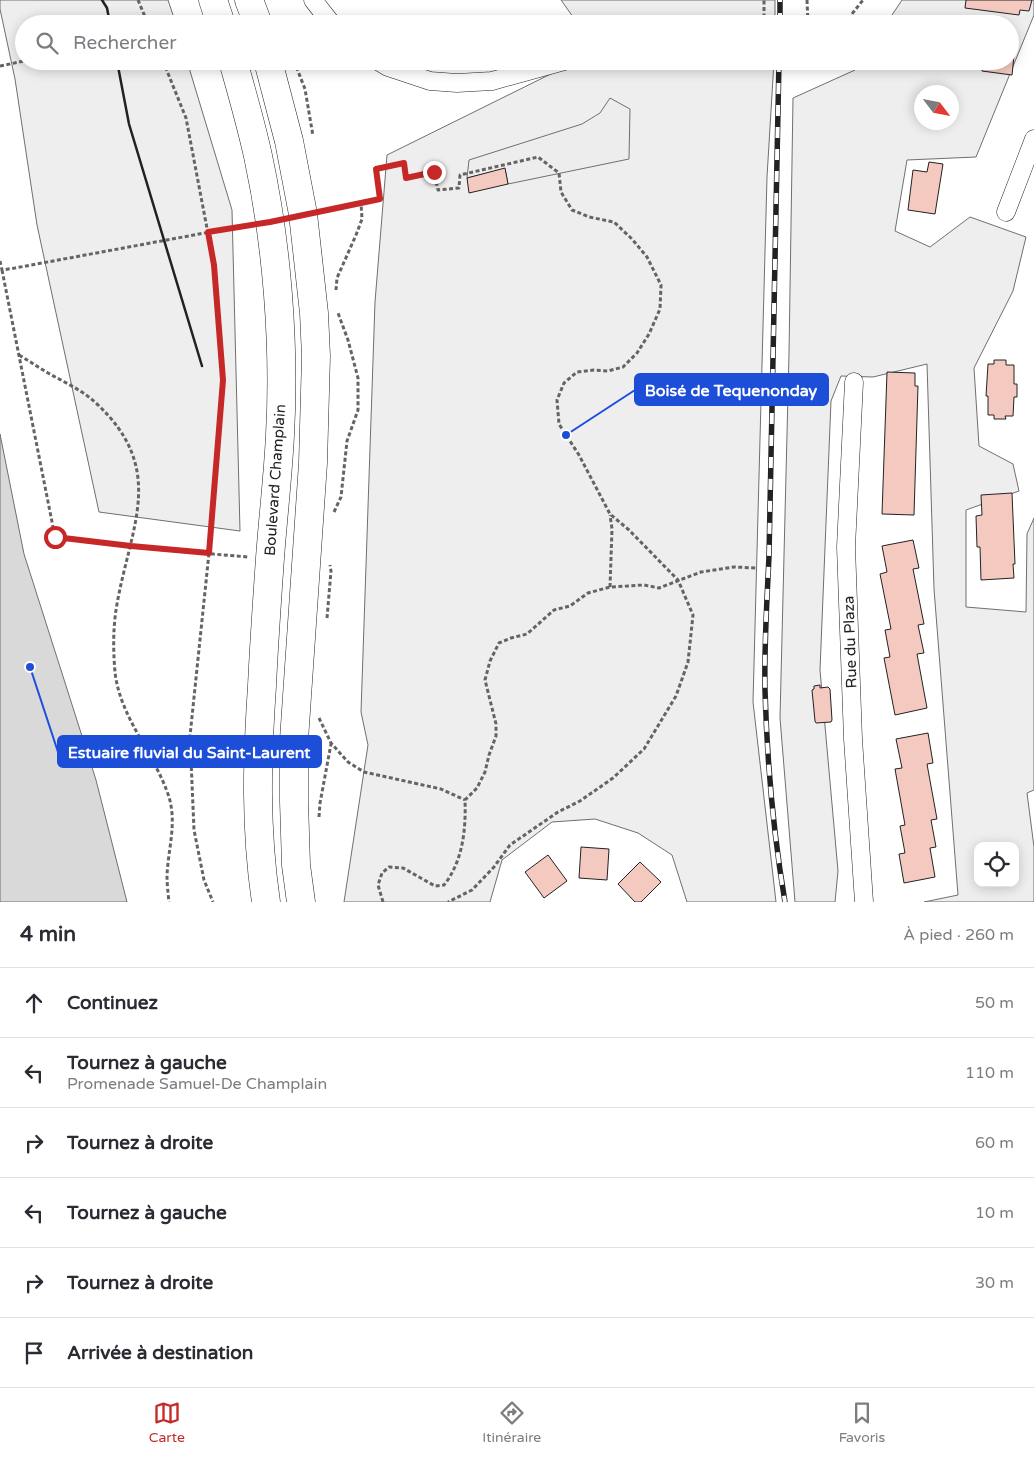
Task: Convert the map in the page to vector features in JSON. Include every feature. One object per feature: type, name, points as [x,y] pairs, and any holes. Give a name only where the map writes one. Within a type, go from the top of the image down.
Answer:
[{"type":"main road","points":[[212,0],[218,15]]},
{"type":"main road","points":[[249,0],[255,15]]},
{"type":"main road","name":"Boulevard Champlain","points":[[235,70],[258,157],[270,222],[282,371],[280,435],[258,752],[257,794],[261,868],[266,902]]},
{"type":"main road","points":[[270,70],[289,141],[303,214],[314,313],[316,356],[313,463],[294,740],[296,865],[301,902]]},
{"type":"street","points":[[313,0],[325,15]]},
{"type":"street","points":[[396,70],[430,82],[457,83],[492,81],[532,70]]},
{"type":"street","points":[[1006,212],[1034,139]]},
{"type":"street","name":"Rue du Plaza","points":[[854,382],[846,546],[853,739],[864,902]]},
{"type":"path","points":[[138,0],[144,15]]},
{"type":"path","points":[[764,0],[764,15]]},
{"type":"path","points":[[807,0],[808,15]]},
{"type":"path","points":[[851,15],[863,0]]},
{"type":"path","points":[[0,66],[15,63]]},
{"type":"path","points":[[167,70],[186,118],[208,232],[214,265],[223,380],[209,553],[190,736],[194,830],[204,880],[213,902]]},
{"type":"path","points":[[303,214],[380,199],[376,169],[404,163],[406,178],[434,172],[438,190],[459,188],[460,175],[538,157],[560,173],[560,192],[572,210],[614,222],[647,257],[662,285],[660,309],[649,334],[637,353],[623,367],[576,372],[564,383],[557,400],[559,424],[579,455],[610,514],[612,529],[610,587]]},
{"type":"path","points":[[336,296],[337,278],[362,218],[361,203]]},
{"type":"path","points":[[2,270],[270,222]]},
{"type":"path","points":[[0,261],[55,537],[270,559]]},
{"type":"path","points":[[333,514],[341,497],[348,441],[358,410],[358,378],[348,340],[335,305]]},
{"type":"path","points":[[19,354],[95,402],[112,420],[127,442],[136,463],[140,502],[117,604],[113,641],[115,674],[133,726],[163,780],[170,799],[173,821],[167,876],[169,902]]},
{"type":"path","points":[[448,902],[472,890],[494,867],[510,845],[613,778],[644,749],[676,696],[688,662],[693,615],[678,580],[629,530],[610,514]]},
{"type":"path","points":[[326,628],[329,608],[330,564]]},
{"type":"path","points":[[383,902],[378,885],[382,872],[389,867],[404,868],[435,886],[444,885],[451,876],[464,840],[465,800],[477,788],[485,772],[496,736],[496,724],[485,680],[490,661],[499,643],[527,634],[554,610],[570,606],[588,593],[610,587],[644,585],[659,588],[700,572],[734,567],[757,568]]},
{"type":"path","points":[[318,715],[331,743],[348,762],[364,772],[441,789],[465,800]]},
{"type":"path","points":[[319,821],[320,802],[331,743]]},
{"type":"shaded area","points":[[0,0],[168,0],[173,15],[15,15],[15,70],[190,70],[232,210],[240,531],[99,512],[37,225],[15,79],[0,9]]},
{"type":"shaded area","points":[[561,0],[775,0],[775,15],[572,15]]},
{"type":"shaded area","points":[[902,0],[1034,0],[1034,15],[1019,52],[1019,15],[892,15]]},
{"type":"shaded area","points":[[559,70],[773,70],[767,177],[753,702],[776,902],[687,902],[672,855],[638,833],[595,819],[552,822],[502,860],[490,902],[344,902],[368,745],[361,712],[375,302],[387,155]]},
{"type":"shaded area","points":[[855,70],[1012,70],[976,157],[907,160],[895,231],[930,247],[970,217],[1026,237],[1013,291],[974,368],[979,446],[1013,464],[1019,491],[966,510],[966,607],[1026,612],[1027,534],[1034,518],[1034,790],[1027,793],[1034,847],[1034,902],[924,902],[958,895],[934,589],[927,364],[873,377],[841,376],[831,401],[820,670],[838,871],[835,902],[795,902],[780,718],[793,98]]},
{"type":"shaded area","points":[[610,98],[630,109],[629,159],[508,184],[505,169],[467,178],[469,160],[582,124],[600,113]]},
{"type":"shaded area","points":[[0,434],[24,554],[96,780],[127,902],[0,902]]},
{"type":"building","points":[[966,0],[1032,0],[1029,11],[1020,10],[1019,15],[965,8]]},
{"type":"building","points":[[982,70],[1013,70],[1012,75]]},
{"type":"building","points":[[929,162],[943,164],[935,214],[908,210],[913,170],[927,172]]},
{"type":"building","points":[[505,168],[508,184],[469,193],[467,178]]},
{"type":"building","points":[[994,360],[1006,360],[1006,365],[1014,365],[1014,384],[1017,384],[1017,397],[1014,397],[1013,416],[1005,416],[1006,419],[994,419],[994,415],[988,415],[988,396],[986,396],[988,364],[994,364]]},
{"type":"building","points":[[887,372],[915,373],[915,386],[918,386],[914,515],[882,514]]},
{"type":"building","points":[[1012,493],[1014,578],[981,580],[980,547],[977,547],[976,516],[982,515],[981,495]]},
{"type":"building","points":[[913,540],[919,568],[913,569],[924,624],[918,625],[924,653],[917,654],[927,708],[895,715],[884,658],[890,657],[885,630],[891,629],[880,574],[887,572],[882,546]]},
{"type":"building","points":[[820,685],[820,688],[828,687],[830,689],[831,722],[816,723],[815,721],[812,690],[814,686]]},
{"type":"building","points":[[928,733],[933,763],[927,764],[937,819],[931,820],[936,847],[930,848],[935,877],[904,883],[899,854],[905,853],[900,826],[905,825],[895,769],[902,768],[896,739]]},
{"type":"building","points":[[581,847],[609,849],[607,880],[579,878]]},
{"type":"building","points":[[548,855],[567,881],[544,898],[525,872]]},
{"type":"building","points":[[640,862],[661,882],[641,902],[635,902],[618,884]]},
{"type":"railway","points":[[780,0],[780,15]]},
{"type":"railway","points":[[779,70],[765,673],[771,796],[785,902]]},
{"type":"wall","points":[[102,0],[107,8],[108,15]]},
{"type":"wall","points":[[119,70],[129,124],[202,366]]},
{"type":"place","name":"Boisé de Tequenonday","points":[[566,435]]},
{"type":"place","name":"Estuaire fluvial du Saint-Laurent","points":[[30,667]]},
{"type":"route","points":[[55,537],[209,553],[223,380],[214,265],[208,232],[270,222],[380,199],[376,169],[404,163],[406,178],[434,172]]}]
